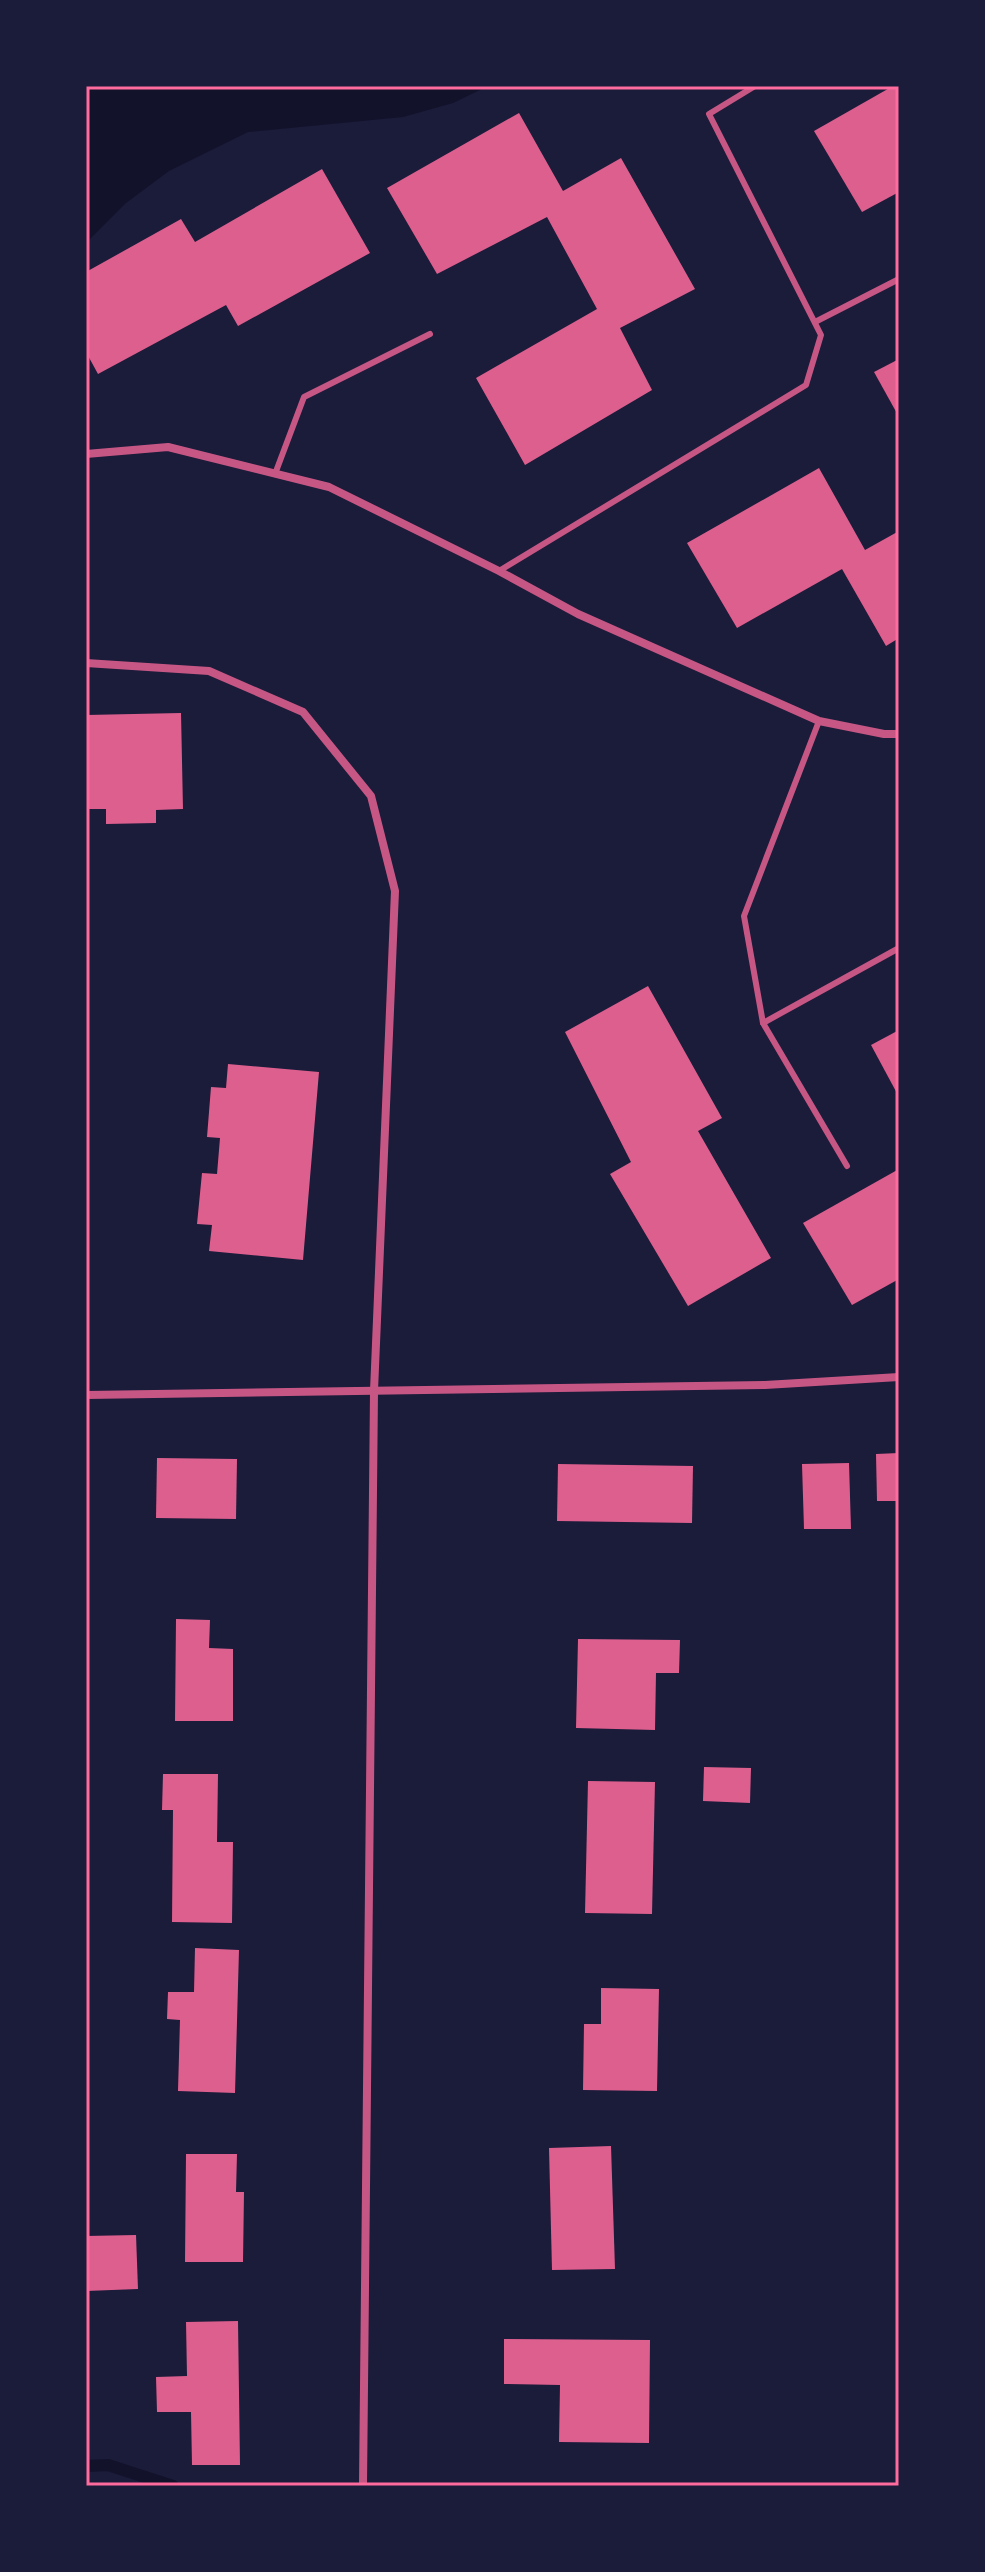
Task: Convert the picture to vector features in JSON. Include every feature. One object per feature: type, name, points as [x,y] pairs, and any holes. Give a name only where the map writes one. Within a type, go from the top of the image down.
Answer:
[{"type":"street","points":[[86,454],[168,447],[329,487],[499,571],[578,614],[819,721],[884,734],[899,734]]},
{"type":"street","points":[[86,663],[209,671],[303,712],[371,796],[395,891],[374,1391],[363,2486]]},
{"type":"street","points":[[86,1395],[765,1385],[899,1377]]},
{"type":"lane","points":[[499,571],[806,385],[821,335],[709,114],[755,86]]},
{"type":"lane","points":[[815,322],[899,279]]},
{"type":"lane","points":[[275,474],[304,397],[430,334]]},
{"type":"lane","points":[[819,721],[744,916],[763,1023],[847,1166]]},
{"type":"lane","points":[[763,1023],[899,948]]},
{"type":"shaded area","points":[[86,86],[481,86],[482,89],[453,103],[403,117],[248,132],[169,171],[126,203],[86,243]]},
{"type":"building","points":[[893,86],[899,86],[899,192],[862,212],[814,131]]},
{"type":"building","points":[[519,113],[563,191],[621,158],[695,289],[620,328],[652,390],[525,465],[476,378],[597,309],[547,217],[437,274],[387,188]]},
{"type":"building","points":[[322,169],[370,253],[238,326],[226,305],[98,374],[86,352],[86,272],[181,219],[195,242]]},
{"type":"building","points":[[899,359],[899,417],[874,372]]},
{"type":"building","points":[[819,468],[865,550],[899,531],[899,638],[886,646],[842,569],[737,628],[687,543]]},
{"type":"building","points":[[181,713],[183,809],[156,810],[156,823],[106,824],[106,809],[86,809],[86,715]]},
{"type":"building","points":[[648,986],[722,1118],[698,1131],[771,1258],[688,1306],[610,1174],[631,1162],[565,1032]]},
{"type":"building","points":[[899,1030],[899,1097],[871,1045]]},
{"type":"building","points":[[228,1064],[319,1072],[303,1260],[209,1251],[212,1225],[197,1224],[202,1173],[217,1174],[220,1138],[207,1137],[211,1087],[226,1088]]},
{"type":"building","points":[[899,1169],[899,1279],[852,1305],[803,1223]]},
{"type":"building","points":[[899,1453],[899,1501],[877,1501],[876,1454]]},
{"type":"building","points":[[157,1458],[237,1459],[236,1519],[156,1518]]},
{"type":"building","points":[[849,1463],[851,1529],[804,1529],[802,1464]]},
{"type":"building","points":[[558,1464],[693,1466],[692,1523],[557,1521]]},
{"type":"building","points":[[176,1619],[210,1620],[209,1648],[233,1649],[233,1721],[175,1721]]},
{"type":"building","points":[[578,1639],[680,1640],[679,1673],[656,1673],[655,1730],[576,1728]]},
{"type":"building","points":[[704,1767],[751,1768],[750,1803],[703,1801]]},
{"type":"building","points":[[163,1774],[218,1774],[217,1842],[233,1842],[232,1923],[172,1922],[173,1810],[162,1810]]},
{"type":"building","points":[[588,1781],[655,1782],[652,1914],[585,1913]]},
{"type":"building","points":[[195,1948],[239,1950],[235,2093],[178,2091],[180,2020],[167,2019],[168,1992],[194,1992]]},
{"type":"building","points":[[601,1988],[659,1989],[657,2091],[583,2090],[584,2024],[601,2024]]},
{"type":"building","points":[[611,2146],[615,2269],[552,2270],[549,2148]]},
{"type":"building","points":[[186,2154],[237,2154],[236,2192],[244,2192],[243,2262],[185,2262]]},
{"type":"building","points":[[136,2235],[138,2289],[86,2291],[86,2236]]},
{"type":"building","points":[[238,2321],[240,2465],[192,2465],[191,2412],[157,2412],[156,2377],[187,2376],[186,2322]]},
{"type":"building","points":[[504,2339],[650,2340],[649,2443],[559,2442],[560,2385],[504,2384]]},
{"type":"waterway","points":[[86,2466],[108,2465],[173,2486]]}]
